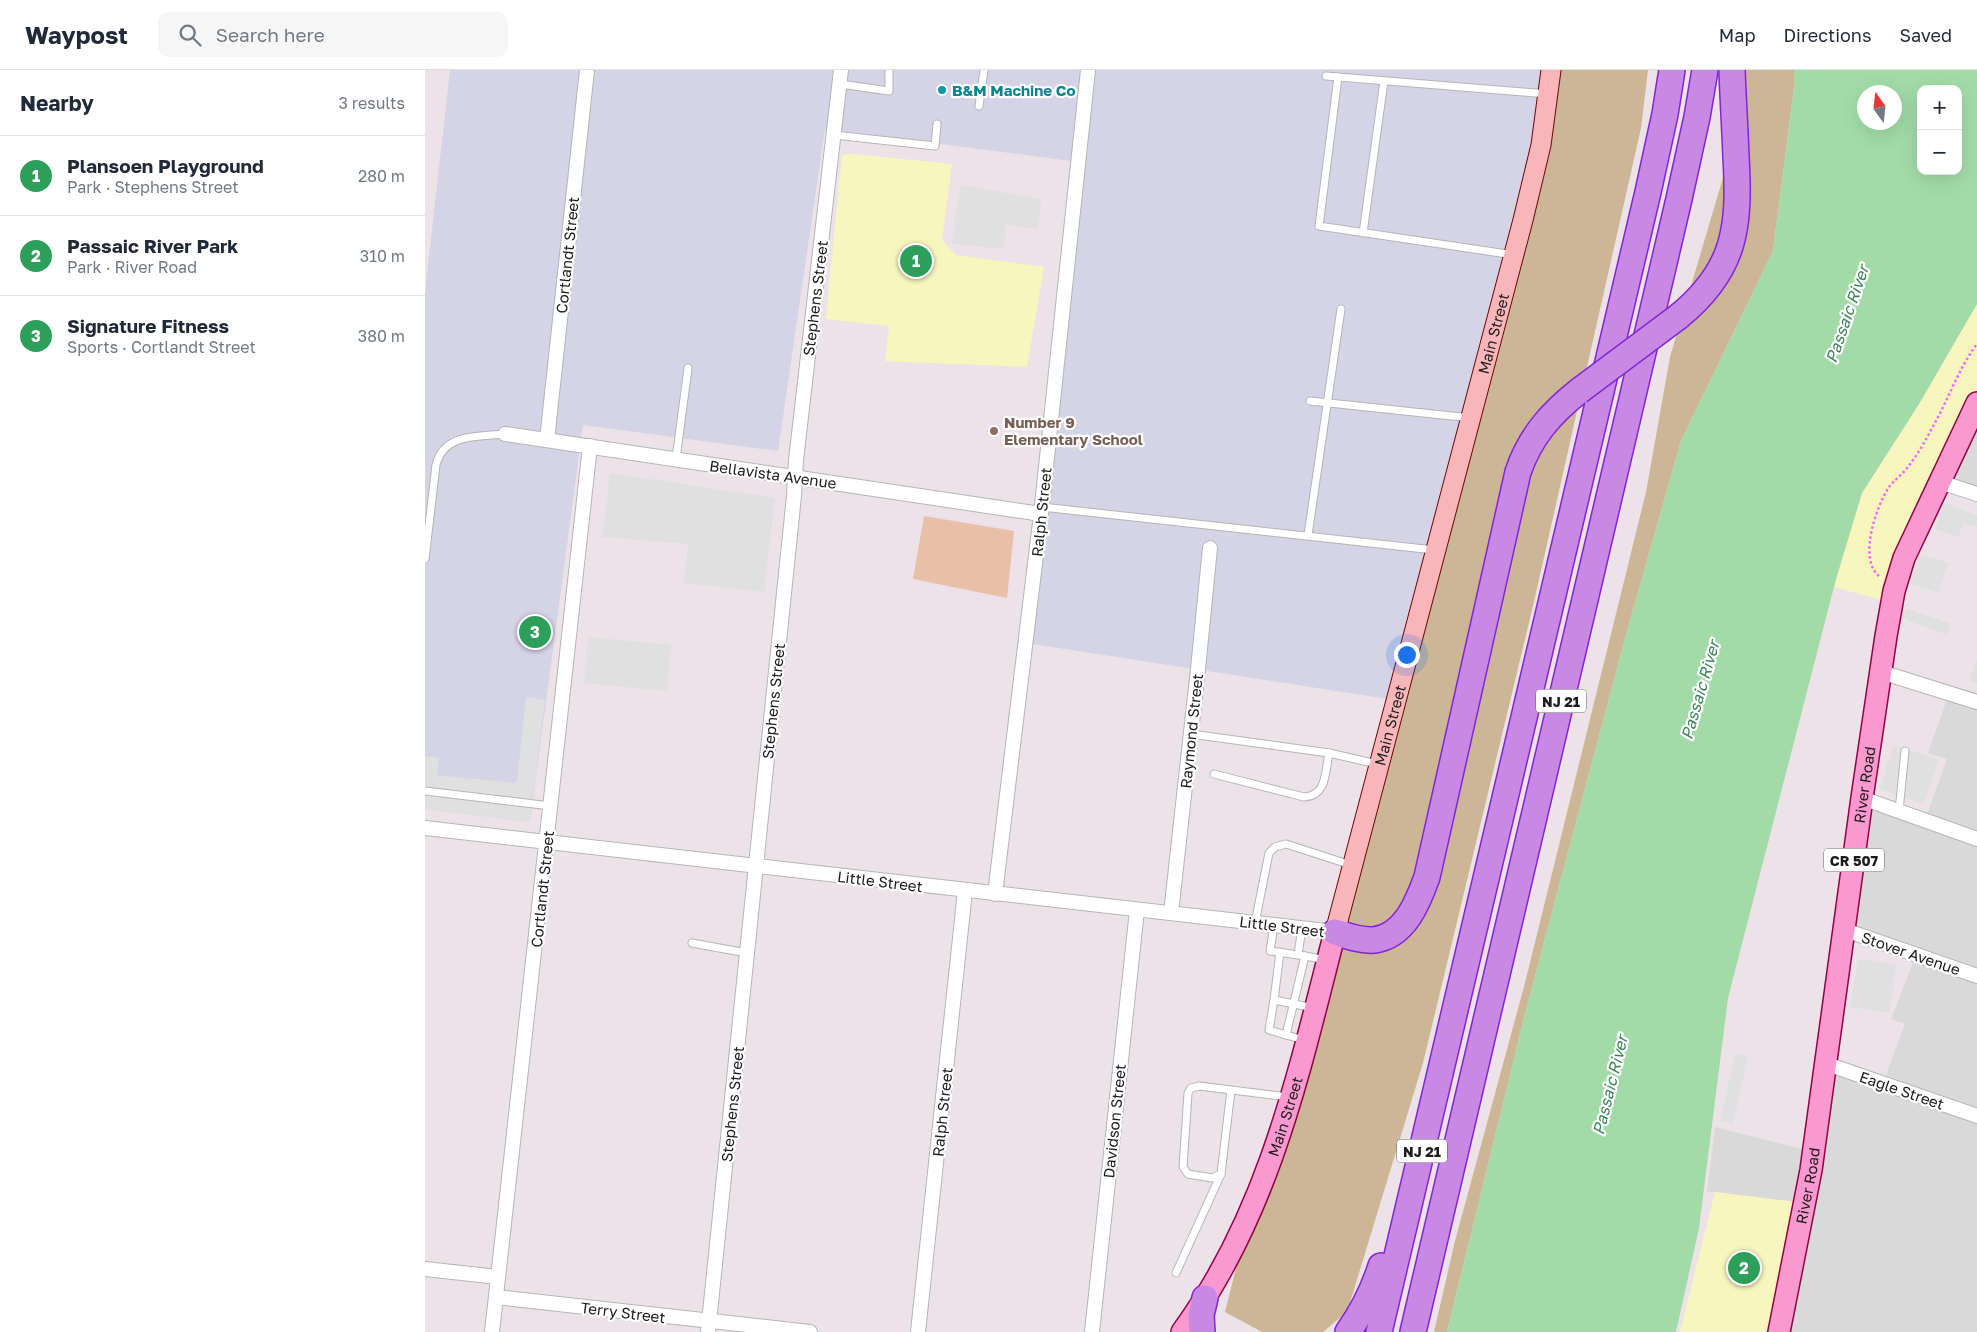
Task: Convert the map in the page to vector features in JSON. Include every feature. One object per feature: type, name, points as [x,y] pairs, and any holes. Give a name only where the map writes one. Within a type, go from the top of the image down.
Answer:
[{"type":"highway","name":"NJ 21","points":[[1379,1332],[1650,183],[1665,114],[1672,70]]},
{"type":"highway","name":"NJ 21","points":[[1413,1332],[1682,189],[1705,70]]},
{"type":"highway","points":[[1335,932],[1360,939],[1374,940],[1389,934],[1403,924],[1414,910],[1421,894],[1429,867],[1518,472],[1525,452],[1534,435],[1546,420],[1579,391],[1693,304],[1716,276],[1728,253],[1736,225],[1737,182],[1732,70]]},
{"type":"highway","points":[[1348,1332],[1360,1315],[1377,1277],[1464,970]]},
{"type":"highway","points":[[1202,1332],[1201,1314],[1205,1298]]},
{"type":"main road","name":"River Road","points":[[1779,1332],[1811,1170],[1885,636],[1904,558],[1977,403]]},
{"type":"main road","name":"Main Street","points":[[1182,1332],[1205,1298],[1248,1217],[1267,1172],[1292,1097],[1335,932]]},
{"type":"street","name":"Cortlandt Street","points":[[547,440],[587,70]]},
{"type":"street","name":"Ralph Street","points":[[995,894],[1041,510],[1088,70]]},
{"type":"street","name":"Main Street","points":[[1335,932],[1514,255],[1539,155],[1551,70]]},
{"type":"street","name":"Stephens Street","points":[[709,1327],[796,477],[796,460],[840,77]]},
{"type":"street","name":"Bellavista Avenue","points":[[505,434],[796,477],[1041,510]]},
{"type":"street","name":"Cortlandt Street","points":[[492,1332],[590,446]]},
{"type":"street","points":[[1940,482],[1977,494]]},
{"type":"street","name":"Raymond Street","points":[[1171,913],[1210,548]]},
{"type":"street","points":[[1881,672],[1977,702]]},
{"type":"street","points":[[1862,798],[1977,839]]},
{"type":"street","name":"Little Street","points":[[425,828],[1335,932]]},
{"type":"street","name":"Ralph Street","points":[[918,1332],[965,891]]},
{"type":"street","name":"Davidson Street","points":[[1092,1332],[1137,910]]},
{"type":"street","name":"Stover Avenue","points":[[1845,930],[1977,976]]},
{"type":"street","name":"Eagle Street","points":[[1827,1064],[1977,1116]]},
{"type":"street","points":[[425,1270],[498,1277]]},
{"type":"street","name":"Terry Street","points":[[496,1297],[709,1327],[810,1332]]},
{"type":"lane","points":[[840,77],[889,91],[889,70]]},
{"type":"lane","points":[[979,106],[984,70]]},
{"type":"lane","points":[[1326,76],[1548,94]]},
{"type":"lane","points":[[1338,77],[1319,226],[1514,255]]},
{"type":"lane","points":[[1363,233],[1384,81]]},
{"type":"lane","points":[[834,135],[935,146],[937,124]]},
{"type":"lane","points":[[1308,535],[1341,309]]},
{"type":"lane","points":[[676,459],[688,368]]},
{"type":"lane","points":[[1310,401],[1471,418]]},
{"type":"lane","points":[[425,559],[436,465],[440,453],[449,444],[464,438],[505,434]]},
{"type":"lane","points":[[1041,510],[1308,535],[1436,550]]},
{"type":"lane","points":[[1191,734],[1329,754],[1380,764]]},
{"type":"lane","points":[[1899,812],[1905,751]]},
{"type":"lane","points":[[1214,774],[1304,797],[1313,796],[1321,790],[1329,754]]},
{"type":"lane","points":[[425,791],[551,806]]},
{"type":"lane","points":[[1255,923],[1269,852],[1275,847],[1286,844],[1353,866]]},
{"type":"lane","points":[[1274,925],[1270,951],[1328,960]]},
{"type":"lane","points":[[1286,1035],[1294,1004],[1301,955],[1302,929]]},
{"type":"lane","points":[[692,943],[748,953]]},
{"type":"lane","points":[[1280,952],[1269,1030],[1307,1041]]},
{"type":"lane","points":[[1273,1000],[1315,1008]]},
{"type":"lane","points":[[1221,1174],[1212,1178],[1188,1174],[1183,1167],[1188,1093],[1191,1088],[1199,1086],[1292,1097]]},
{"type":"lane","points":[[1177,1273],[1221,1174],[1231,1090]]},
{"type":"path","points":[[1896,585],[1878,576],[1871,567],[1869,559],[1870,542],[1875,520],[1890,486],[1908,467],[1924,443],[1977,344]]},
{"type":"shaded area","points":[[450,70],[1554,70],[1401,701],[1026,643],[1079,162],[825,129],[778,451],[583,425],[530,822],[425,809],[425,292]]},
{"type":"shaded area","points":[[1554,70],[1648,70],[1641,128],[1533,606],[1423,1063],[1345,1319],[1343,1315],[1323,1332],[1262,1332],[1225,1312],[1240,1252],[1308,1071]]},
{"type":"shaded area","points":[[1744,70],[1794,70],[1794,87],[1773,251],[1681,441],[1626,635],[1526,1010],[1447,1332],[1434,1332],[1455,1241],[1525,983],[1646,492],[1670,357],[1727,164]]},
{"type":"shaded area","points":[[853,154],[952,164],[942,240],[956,255],[1044,267],[1027,367],[885,361],[889,326],[826,319],[842,155]]},
{"type":"shaded area","points":[[960,185],[1041,199],[1038,229],[1006,225],[1003,249],[952,244]]},
{"type":"shaded area","points":[[1977,304],[1977,403],[1892,603],[1834,587],[1862,493],[1919,404]]},
{"type":"shaded area","points":[[1977,403],[1977,494],[1940,482]]},
{"type":"shaded area","points":[[610,473],[775,498],[764,592],[684,583],[688,544],[602,537]]},
{"type":"shaded area","points":[[1944,503],[1977,515],[1977,527],[1964,523],[1958,537],[1935,529]]},
{"type":"shaded area","points":[[924,516],[1014,531],[1007,598],[913,579]]},
{"type":"shaded area","points":[[1920,554],[1948,563],[1938,593],[1910,584]]},
{"type":"shaded area","points":[[1906,608],[1951,624],[1947,635],[1902,618]]},
{"type":"shaded area","points":[[589,637],[671,645],[667,691],[584,683]]},
{"type":"shaded area","points":[[1977,658],[1977,684],[1969,681]]},
{"type":"shaded area","points":[[1949,693],[1977,702],[1977,1332],[1779,1332],[1715,1192],[1707,1192],[1715,1127],[1814,1152],[1827,1064],[1883,1083],[1905,1024],[1891,1019],[1916,955],[1845,930],[1862,798],[1925,820],[1947,759],[1928,753]]},
{"type":"shaded area","points":[[526,697],[545,700],[530,822],[425,809],[425,756],[439,758],[437,775],[514,783],[517,781]]},
{"type":"shaded area","points":[[1894,745],[1939,760],[1924,804],[1879,789]]},
{"type":"shaded area","points":[[1858,959],[1896,965],[1889,1013],[1850,1007]]},
{"type":"shaded area","points":[[1735,1053],[1748,1056],[1733,1124],[1720,1121]]},
{"type":"shaded area","points":[[1715,1192],[1805,1203],[1779,1332],[1680,1332]]},
{"type":"water","name":"Passaic River","points":[[1794,70],[1977,70],[1977,304],[1919,404],[1862,493],[1836,579],[1728,998],[1699,1228],[1676,1332],[1447,1332],[1526,1010],[1626,635],[1681,441],[1773,251],[1794,87]]},
{"type":"place","name":"B&M Machine Co","points":[[942,90]]},
{"type":"place","name":"Plansoen Playground","points":[[916,261]]},
{"type":"place","name":"Number 9 Elementary School","points":[[994,431]]},
{"type":"place","name":"Signature Fitness","points":[[535,632]]},
{"type":"place","name":"Passaic River Park","points":[[1744,1268]]}]
